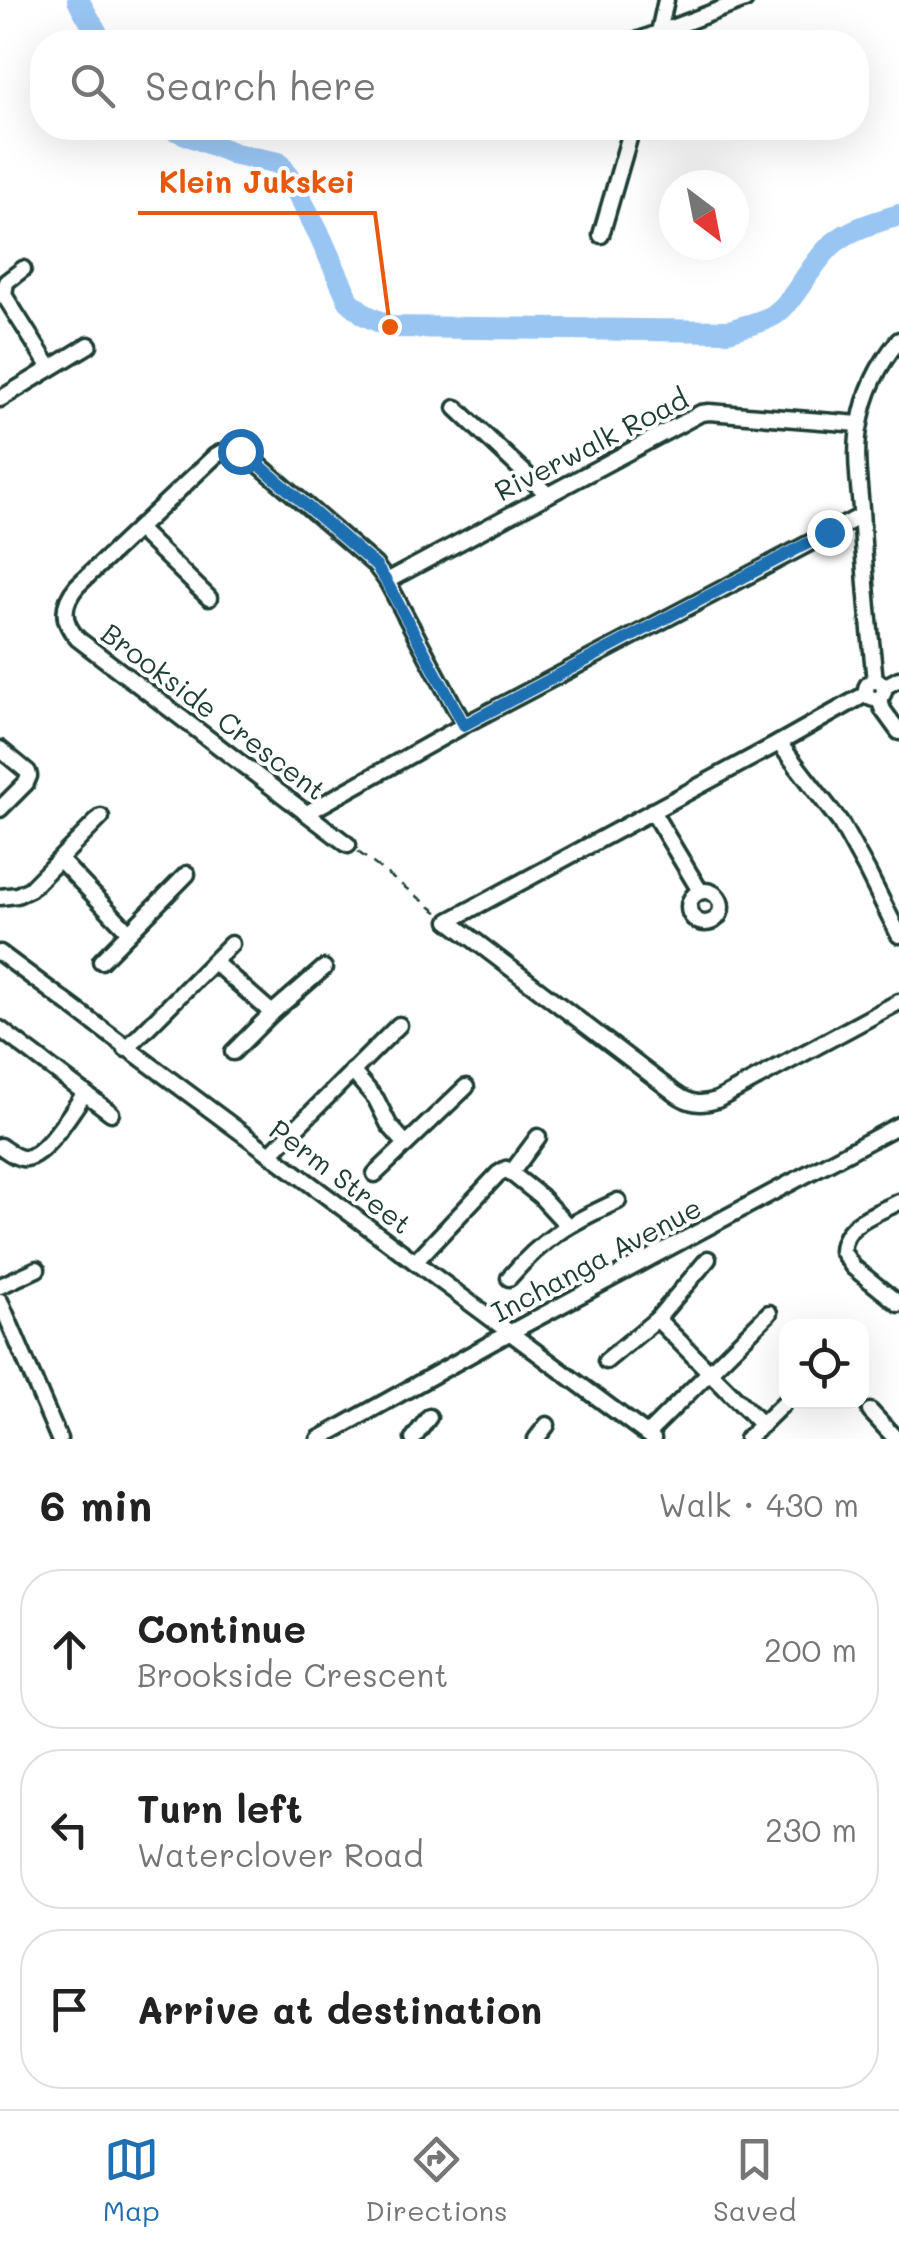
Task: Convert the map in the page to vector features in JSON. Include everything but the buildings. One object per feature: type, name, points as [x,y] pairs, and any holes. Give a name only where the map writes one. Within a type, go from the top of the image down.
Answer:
[{"type":"street","points":[[659,30],[666,0]]},
{"type":"street","points":[[676,30],[745,0]]},
{"type":"street","points":[[601,235],[629,140]]},
{"type":"street","points":[[23,270],[8,279],[4,295],[50,368]]},
{"type":"street","points":[[899,340],[874,377],[860,424],[858,460],[876,690],[883,710],[899,732]]},
{"type":"street","points":[[0,399],[89,345]]},
{"type":"street","points":[[456,408],[547,494]]},
{"type":"street","name":"Riverwalk Road","points":[[386,581],[701,413],[860,424]]},
{"type":"street","name":"Brookside Crescent","points":[[348,845],[70,630],[65,610],[72,593],[215,456],[225,450],[236,450],[256,462],[376,566],[464,725]]},
{"type":"street","points":[[308,813],[464,725],[861,516]]},
{"type":"street","points":[[138,529],[209,598]]},
{"type":"street","points":[[899,679],[449,920],[692,1103],[717,1100],[899,1002]]},
{"type":"street","points":[[779,743],[846,832],[899,935]]},
{"type":"street","points":[[0,749],[30,776],[0,808]]},
{"type":"street","points":[[652,812],[700,891]]},
{"type":"street","points":[[0,897],[23,893],[101,817]]},
{"type":"street","points":[[60,860],[129,932]]},
{"type":"street","points":[[101,961],[186,874]]},
{"type":"street","points":[[126,1049],[231,944]]},
{"type":"street","name":"Perm Street","points":[[0,953],[650,1437]]},
{"type":"street","points":[[214,962],[272,1013]]},
{"type":"street","points":[[234,1052],[324,968]]},
{"type":"street","points":[[270,1154],[399,1025]]},
{"type":"street","points":[[0,1029],[111,1113]]},
{"type":"street","points":[[352,1071],[405,1143]]},
{"type":"street","points":[[375,1174],[466,1086]]},
{"type":"street","points":[[0,1146],[23,1159],[36,1154],[84,1093]]},
{"type":"street","name":"Inchanga Avenue","points":[[319,1439],[899,1125]]},
{"type":"street","points":[[512,1172],[538,1137]]},
{"type":"street","points":[[415,1262],[506,1169],[568,1225]]},
{"type":"street","points":[[509,1278],[537,1247],[568,1225],[618,1201]]},
{"type":"street","points":[[899,1202],[852,1226],[842,1244],[852,1267],[899,1304]]},
{"type":"street","points":[[606,1362],[657,1319],[708,1259]]},
{"type":"street","points":[[0,1286],[37,1269]]},
{"type":"street","points":[[0,1301],[58,1439]]},
{"type":"street","points":[[650,1437],[708,1372],[769,1313]]},
{"type":"street","points":[[657,1319],[762,1425]]},
{"type":"street","points":[[747,1439],[779,1408]]},
{"type":"street","points":[[870,1411],[896,1437]]},
{"type":"street","points":[[413,1439],[429,1416]]},
{"type":"street","points":[[536,1439],[547,1425]]},
{"type":"path","points":[[348,845],[449,920]]},
{"type":"waterway","points":[[78,0],[95,30]]},
{"type":"waterway","points":[[201,140],[235,154],[279,163],[320,236],[349,301],[365,315],[390,327],[729,331],[774,315],[841,238],[899,215]]},
{"type":"place","name":"Klein Jukskei","points":[[390,327]]},
{"type":"route","points":[[240,451],[376,566],[464,725],[829,532]]}]
